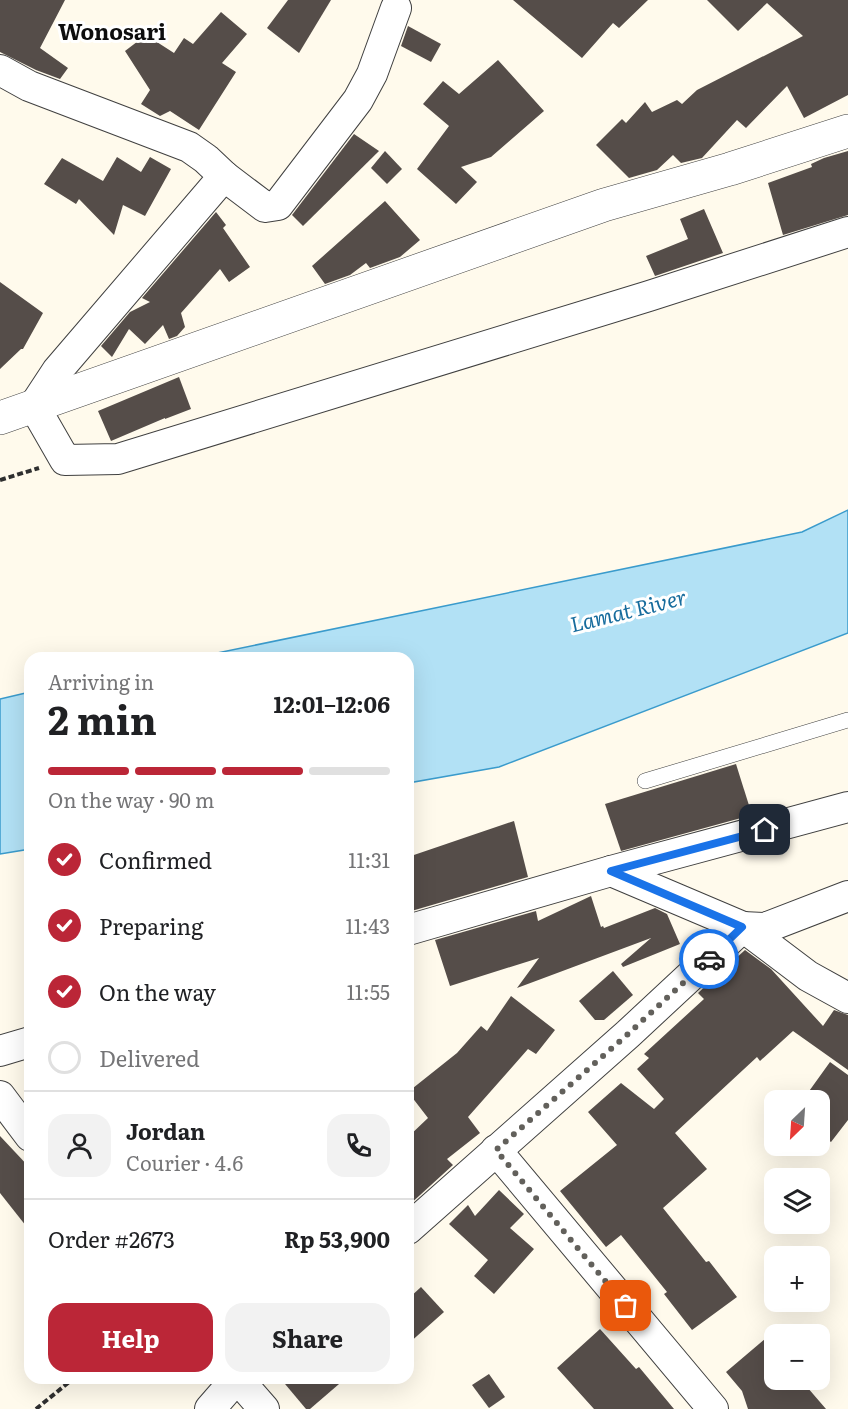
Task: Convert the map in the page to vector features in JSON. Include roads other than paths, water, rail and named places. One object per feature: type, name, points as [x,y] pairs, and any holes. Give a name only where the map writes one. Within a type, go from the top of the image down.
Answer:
[{"type":"street","points":[[0,70],[29,86],[189,147],[265,207],[278,205],[358,100],[372,74],[396,9]]},
{"type":"street","points":[[0,418],[604,205],[730,169],[848,131]]},
{"type":"street","points":[[34,406],[57,371],[224,176]]},
{"type":"street","points":[[34,406],[65,460],[118,459],[649,296],[848,232]]},
{"type":"street","points":[[414,928],[611,871],[848,807]]},
{"type":"street","points":[[611,871],[742,927],[808,976],[848,998]]},
{"type":"street","points":[[414,1223],[628,1034],[742,927],[765,928],[848,896]]},
{"type":"street","points":[[0,1051],[24,1044]]},
{"type":"street","points":[[0,1096],[24,1128]]},
{"type":"street","points":[[496,1150],[713,1409]]},
{"type":"street","points":[[210,1409],[232,1384]]},
{"type":"street","points":[[242,1384],[264,1409]]},
{"type":"lane","points":[[645,781],[848,720]]},
{"type":"water","name":"Lamat River","points":[[848,510],[848,633],[499,767],[414,782],[414,652],[222,652],[802,532]]},
{"type":"water","points":[[24,693],[24,850],[0,854],[0,699]]},
{"type":"district","name":"Wonosari","points":[[112,30]]}]
